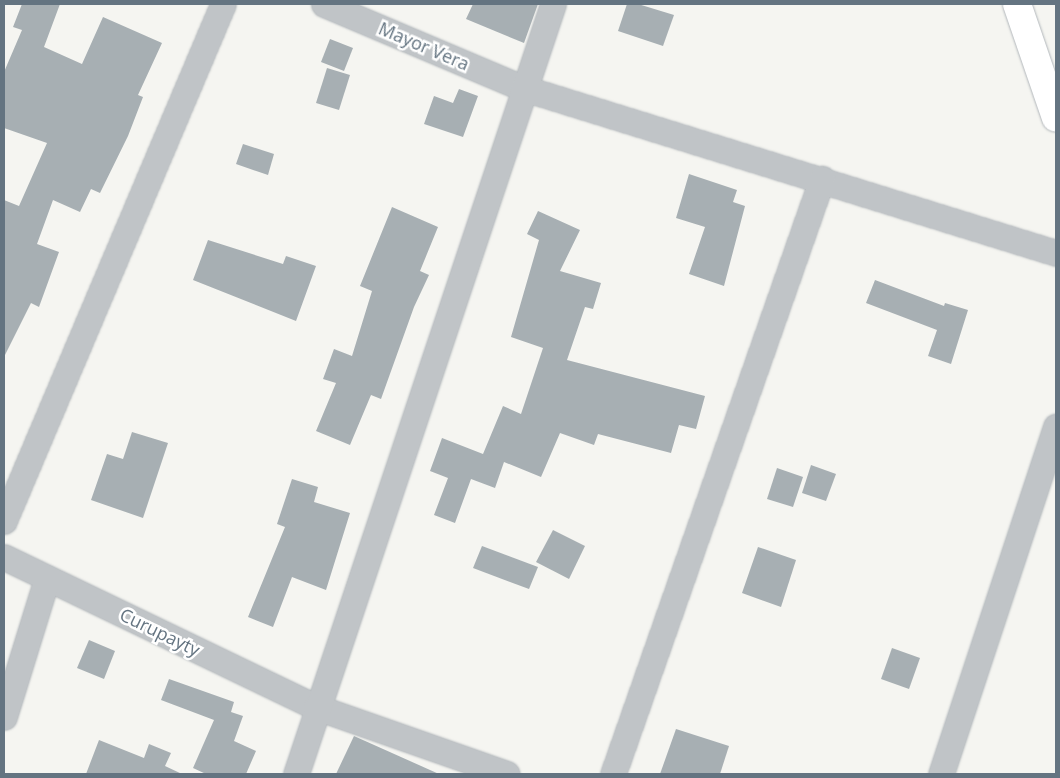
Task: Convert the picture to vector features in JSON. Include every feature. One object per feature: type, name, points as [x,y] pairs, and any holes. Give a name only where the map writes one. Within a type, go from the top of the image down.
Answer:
[{"type":"street","points":[[4,521],[223,4]]},
{"type":"street","name":"Mayor Vera","points":[[324,4],[523,88],[1056,253]]},
{"type":"street","points":[[296,774],[316,707],[523,88],[553,4]]},
{"type":"street","points":[[1017,4],[1056,118]]},
{"type":"street","points":[[613,774],[822,179]]},
{"type":"street","points":[[941,774],[1056,427]]},
{"type":"street","name":"Curupayty","points":[[4,557],[316,707],[507,774]]},
{"type":"street","points":[[4,717],[47,578]]},
{"type":"building","points":[[22,4],[60,4],[44,47],[82,64],[103,17],[162,43],[138,95],[143,97],[128,136],[100,193],[91,189],[80,212],[53,200],[37,244],[59,252],[39,307],[31,303],[4,357],[4,200],[19,206],[47,143],[4,128],[4,72],[22,30],[13,27]]},
{"type":"building","points":[[473,4],[538,4],[524,43],[466,19]]},
{"type":"building","points":[[627,4],[638,4],[674,15],[663,46],[618,31]]},
{"type":"building","points":[[330,39],[353,48],[344,71],[321,62]]},
{"type":"building","points":[[327,68],[350,75],[339,110],[316,103]]},
{"type":"building","points":[[459,89],[478,96],[463,137],[424,124],[434,96],[453,103]]},
{"type":"building","points":[[243,144],[274,154],[268,175],[236,164]]},
{"type":"building","points":[[689,174],[737,190],[733,202],[745,206],[724,286],[689,274],[705,227],[676,218]]},
{"type":"building","points":[[392,207],[438,227],[420,271],[429,275],[414,307],[381,399],[371,395],[350,445],[316,431],[336,383],[323,379],[334,349],[352,356],[372,291],[360,286]]},
{"type":"building","points":[[538,211],[580,230],[560,271],[601,283],[593,309],[585,307],[567,360],[705,396],[696,429],[679,425],[671,453],[598,434],[594,445],[560,433],[541,477],[504,462],[495,488],[471,479],[455,523],[434,515],[448,478],[430,471],[442,438],[483,454],[503,406],[521,414],[543,348],[511,337],[539,240],[527,234]]},
{"type":"building","points":[[208,240],[283,264],[286,256],[316,266],[296,321],[193,280]]},
{"type":"building","points":[[875,280],[944,306],[945,303],[968,310],[951,364],[928,356],[937,330],[866,303]]},
{"type":"building","points":[[132,432],[168,443],[143,518],[91,500],[107,454],[123,459]]},
{"type":"building","points":[[811,465],[836,474],[826,501],[802,493]]},
{"type":"building","points":[[777,468],[803,477],[793,507],[767,499]]},
{"type":"building","points":[[292,479],[318,487],[314,502],[350,513],[326,590],[292,577],[273,627],[248,617],[285,527],[277,524]]},
{"type":"building","points":[[553,530],[585,546],[569,579],[536,562]]},
{"type":"building","points":[[482,546],[538,567],[529,589],[473,568]]},
{"type":"building","points":[[758,547],[796,560],[781,607],[742,593]]},
{"type":"building","points":[[89,640],[115,651],[104,679],[77,668]]},
{"type":"building","points":[[892,648],[920,658],[909,689],[881,679]]},
{"type":"building","points":[[169,679],[234,702],[231,712],[243,716],[234,741],[256,751],[246,774],[206,774],[193,768],[214,720],[161,700]]},
{"type":"building","points":[[676,729],[729,746],[720,774],[660,774]]},
{"type":"building","points":[[354,736],[439,774],[336,774]]},
{"type":"building","points":[[99,740],[144,758],[149,744],[171,753],[165,766],[182,774],[86,774]]}]
